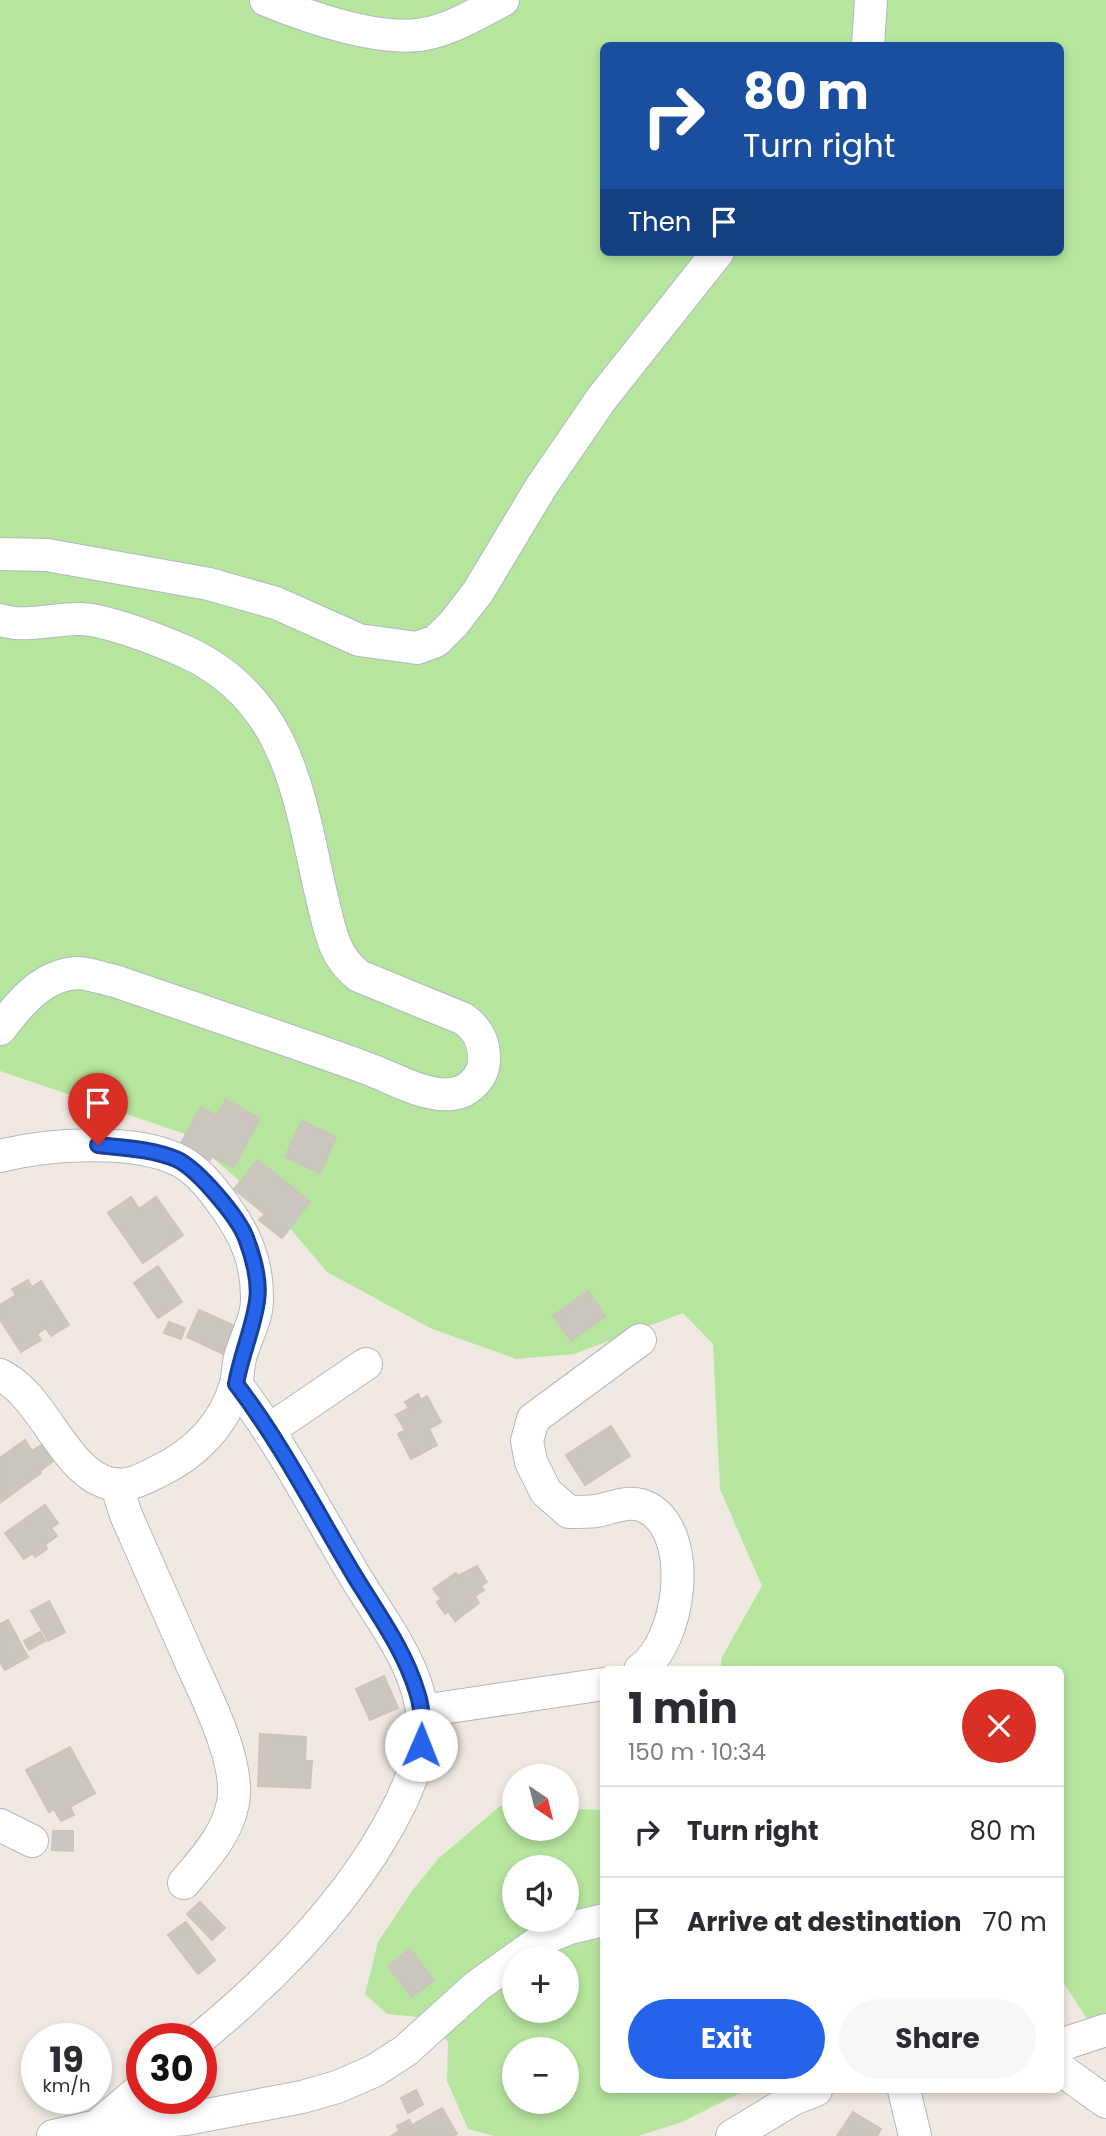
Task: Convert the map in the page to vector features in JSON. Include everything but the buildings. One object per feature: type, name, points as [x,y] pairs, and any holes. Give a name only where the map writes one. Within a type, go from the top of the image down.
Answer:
[{"type":"street","points":[[265,0],[301,14],[350,27],[390,34],[419,35],[453,25],[503,0]]},
{"type":"street","points":[[868,42],[871,0]]},
{"type":"street","points":[[0,554],[47,555],[209,584],[276,603],[359,640],[417,648],[436,642],[478,592],[541,487],[602,398],[715,256]]},
{"type":"street","points":[[0,620],[21,624],[82,619],[184,651],[229,677],[263,713],[282,745],[294,779],[328,923],[336,948],[346,966],[359,976],[464,1019],[476,1029],[483,1044],[485,1063],[478,1080],[465,1092],[429,1092],[115,981],[79,973],[54,978],[29,994],[0,1029]]},
{"type":"street","points":[[0,1156],[34,1150],[98,1145],[142,1149],[179,1160],[204,1181],[245,1236],[254,1266],[258,1299],[241,1356],[236,1384],[227,1406],[203,1443],[175,1464],[135,1483],[116,1484],[95,1476],[76,1461],[25,1392],[0,1375]]},
{"type":"street","points":[[640,1340],[533,1419],[527,1441],[531,1462],[547,1492],[569,1512],[594,1511],[635,1502],[649,1508],[663,1520],[674,1544],[677,1572],[676,1613],[662,1645],[644,1666]]},
{"type":"street","points":[[269,1430],[366,1364]]},
{"type":"street","points":[[217,2023],[255,1990],[360,1873],[388,1828],[414,1773],[424,1724],[405,1658],[295,1470],[236,1384]]},
{"type":"street","points":[[116,1484],[126,1515],[218,1723],[234,1775],[234,1800],[229,1821],[218,1841],[184,1884]]},
{"type":"street","points":[[422,1711],[600,1685]]},
{"type":"street","points":[[0,1825],[32,1841]]},
{"type":"street","points":[[53,2136],[97,2126],[186,2119],[302,2097],[337,2087],[374,2071],[405,2051],[477,1986],[516,1956],[543,1939],[570,1928],[600,1921]]},
{"type":"street","points":[[1064,2044],[1106,2030]]},
{"type":"street","points":[[1064,2072],[1106,2102]]},
{"type":"street","points":[[732,2136],[793,2099],[808,2093]]},
{"type":"street","points":[[905,2093],[915,2136]]},
{"type":"street","points":[[97,2126],[126,2102]]},
{"type":"green space","points":[[0,0],[1106,0],[1106,2048],[1064,1984],[1064,1666],[720,1666],[722,1657],[762,1586],[720,1489],[713,1344],[683,1313],[574,1354],[516,1359],[430,1328],[327,1272],[278,1214],[185,1134],[0,1071]]},
{"type":"green space","points":[[500,1806],[502,1841],[579,1841],[579,1809],[600,1810],[600,2093],[740,2093],[682,2122],[638,2136],[494,2136],[468,2129],[447,2081],[448,2042],[429,2018],[387,2014],[365,1994],[378,1942],[412,1891],[438,1859]]},
{"type":"route","points":[[98,1145],[142,1149],[179,1160],[214,1192],[245,1236],[254,1266],[258,1299],[241,1356],[236,1384],[295,1470],[354,1575],[405,1658],[422,1711],[424,1724],[421,1745]]}]
